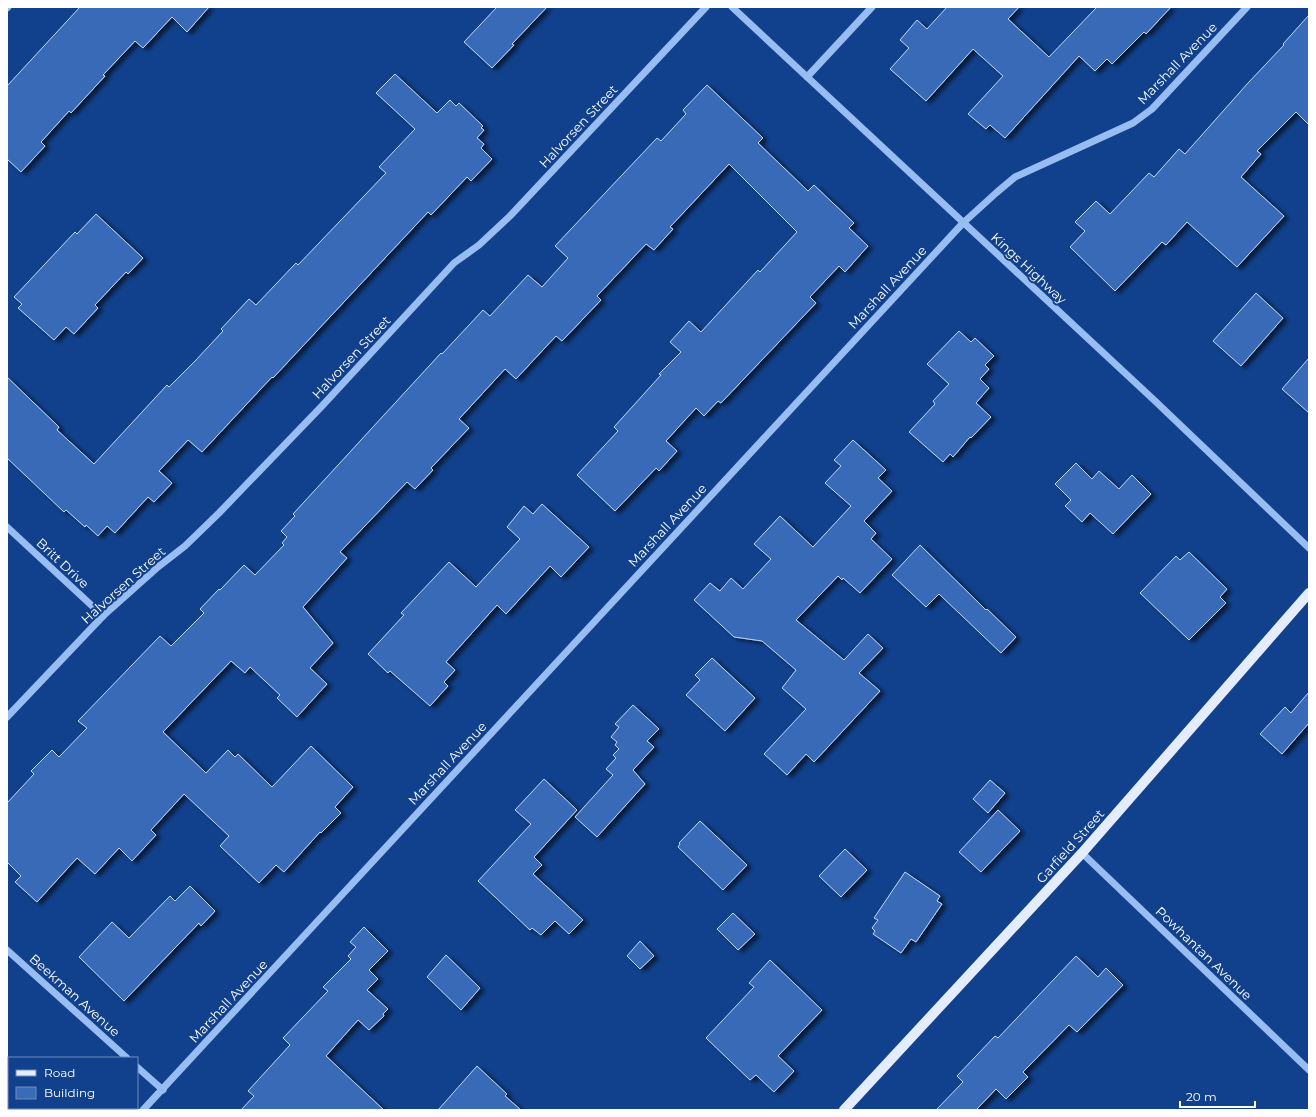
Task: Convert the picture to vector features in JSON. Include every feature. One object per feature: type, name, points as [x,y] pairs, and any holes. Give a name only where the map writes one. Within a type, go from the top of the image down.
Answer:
[{"type":"main road","name":"Garfield Street","points":[[844,1110],[1082,853],[1309,593]]},
{"type":"street","name":"Halvorsen Street","points":[[7,717],[103,616],[158,567],[185,546],[219,513],[322,406],[454,263],[480,245],[510,216],[706,7]]},
{"type":"street","name":"Kings Highway","points":[[732,7],[1193,436],[1309,548]]},
{"type":"street","points":[[807,77],[872,7]]},
{"type":"street","name":"Marshall Avenue","points":[[143,1110],[963,223],[1016,177],[1133,123],[1152,110],[1247,7]]},
{"type":"street","name":"Britt Drive","points":[[7,527],[103,616]]},
{"type":"street","name":"Powhantan Avenue","points":[[1082,853],[1309,1070]]},
{"type":"street","name":"Beekman Avenue","points":[[7,950],[126,1057]]},
{"type":"street","points":[[138,1068],[163,1090]]},
{"type":"building","points":[[80,7],[209,7],[187,32],[172,17],[143,48],[135,41],[103,75],[105,76],[71,113],[69,111],[41,142],[45,146],[21,172],[7,159],[7,86]]},
{"type":"building","points":[[497,7],[547,7],[512,44],[514,45],[492,68],[464,42]]},
{"type":"building","points":[[947,7],[1019,7],[1008,19],[1049,57],[1097,7],[1171,7],[1146,34],[1144,32],[1112,64],[1107,59],[1095,71],[1079,56],[1005,138],[990,125],[986,129],[968,114],[1003,76],[973,49],[926,101],[890,69],[909,48],[900,40],[917,20],[927,29]]},
{"type":"building","points":[[1309,15],[1309,125],[1296,112],[1257,151],[1261,154],[1241,177],[1284,216],[1237,267],[1187,222],[1166,245],[1162,242],[1115,291],[1070,247],[1085,231],[1075,222],[1096,201],[1110,214],[1149,173],[1154,177],[1179,149],[1185,154],[1284,45],[1283,44]]},
{"type":"building","points":[[395,74],[437,113],[450,100],[456,106],[459,103],[483,126],[481,128],[484,130],[477,138],[484,144],[481,148],[492,159],[471,181],[467,177],[431,215],[428,212],[202,452],[188,440],[159,471],[172,483],[154,502],[148,497],[115,533],[107,526],[98,536],[86,525],[85,527],[66,510],[64,512],[7,458],[7,377],[59,427],[57,430],[94,464],[167,385],[169,387],[196,360],[223,331],[221,329],[249,299],[256,305],[296,263],[298,265],[386,173],[379,167],[415,129],[376,93]]},
{"type":"building","points":[[707,85],[763,138],[758,143],[808,191],[814,185],[854,223],[849,228],[868,246],[845,272],[839,266],[810,297],[816,303],[721,403],[718,401],[704,416],[696,408],[666,441],[677,451],[659,471],[656,468],[615,511],[577,475],[618,431],[614,427],[661,375],[659,374],[681,352],[670,342],[689,321],[701,332],[758,270],[760,272],[797,232],[729,164],[670,227],[673,229],[654,250],[646,244],[597,296],[601,300],[562,341],[556,336],[516,379],[505,369],[459,419],[469,428],[431,468],[433,470],[415,489],[407,482],[340,552],[347,558],[303,607],[333,643],[310,668],[327,684],[297,717],[277,698],[280,695],[250,667],[245,673],[231,661],[163,732],[206,773],[228,750],[235,757],[238,754],[272,787],[311,746],[353,787],[335,807],[341,813],[321,833],[320,832],[284,872],[276,865],[259,883],[220,846],[229,836],[184,794],[151,830],[156,835],[132,861],[119,848],[95,874],[77,858],[37,902],[15,882],[21,876],[7,862],[7,803],[34,774],[31,771],[52,750],[59,757],[87,728],[78,721],[160,636],[171,646],[204,613],[200,609],[244,565],[255,575],[284,545],[282,543],[287,537],[281,531],[295,516],[293,514],[441,353],[442,354],[483,310],[490,316],[528,275],[542,287],[568,258],[555,246],[657,138],[661,141],[686,114],[683,110]]},
{"type":"building","points":[[96,214],[143,258],[128,274],[126,272],[95,305],[98,308],[74,334],[66,327],[54,340],[18,308],[22,304],[14,297],[75,232],[77,234]]},
{"type":"building","points":[[1256,293],[1283,318],[1241,366],[1213,341]]},
{"type":"building","points":[[959,331],[971,342],[975,338],[994,356],[985,365],[989,369],[980,379],[989,388],[976,403],[991,417],[971,438],[970,437],[953,457],[950,454],[943,462],[909,432],[935,404],[933,401],[949,384],[927,364]]},
{"type":"building","points":[[1309,358],[1309,413],[1282,389]]},
{"type":"building","points":[[853,440],[886,470],[878,478],[892,491],[864,521],[876,533],[871,539],[892,559],[860,593],[843,578],[842,580],[838,576],[796,620],[844,660],[868,634],[883,648],[859,673],[880,691],[814,762],[806,754],[787,775],[764,754],[806,709],[782,688],[796,670],[762,641],[734,637],[694,600],[710,583],[720,591],[731,578],[743,589],[771,559],[754,544],[780,516],[813,547],[851,506],[825,483],[841,466],[834,460]]},
{"type":"building","points":[[1076,463],[1092,479],[1099,471],[1119,489],[1132,475],[1151,494],[1113,534],[1090,513],[1082,522],[1065,506],[1071,500],[1055,484]]},
{"type":"building","points":[[542,504],[589,547],[561,577],[550,566],[506,614],[497,605],[446,662],[455,670],[444,682],[448,686],[430,706],[390,671],[388,673],[368,654],[404,615],[401,613],[449,562],[476,587],[520,539],[507,527],[524,506],[533,514]]},
{"type":"building","points":[[920,545],[986,610],[987,609],[1016,637],[1001,653],[939,594],[926,607],[892,575]]},
{"type":"building","points":[[1189,552],[1227,589],[1220,597],[1226,603],[1189,640],[1140,593],[1176,556],[1180,560]]},
{"type":"building","points":[[712,658],[755,698],[725,731],[686,695],[700,680],[695,675]]},
{"type":"building","points":[[1309,692],[1309,723],[1282,754],[1260,734],[1285,707],[1291,713]]},
{"type":"building","points":[[633,705],[659,729],[647,741],[654,747],[633,770],[645,784],[597,837],[575,817],[613,775],[606,769],[616,758],[613,755],[619,749],[615,745],[617,742],[611,737],[619,727],[615,724]]},
{"type":"building","points":[[544,779],[577,810],[534,857],[542,865],[533,874],[583,920],[569,934],[555,921],[541,935],[532,928],[530,930],[478,881],[531,824],[515,810]]},
{"type":"building","points":[[990,780],[1005,793],[988,813],[973,799]]},
{"type":"building","points":[[998,810],[1020,831],[981,872],[959,852]]},
{"type":"building","points":[[700,821],[747,865],[723,890],[678,847],[680,844],[679,843]]},
{"type":"building","points":[[845,849],[867,870],[841,897],[819,876]]},
{"type":"building","points":[[905,872],[940,896],[937,901],[942,904],[916,942],[911,939],[901,953],[873,934],[875,931],[872,928],[878,920],[874,918]]},
{"type":"building","points":[[190,886],[215,911],[201,926],[199,923],[124,1001],[79,957],[112,922],[129,938],[170,896],[175,901]]},
{"type":"building","points":[[733,913],[755,934],[738,950],[717,929]]},
{"type":"building","points":[[364,927],[388,951],[369,970],[378,979],[367,990],[388,1009],[383,1014],[384,1016],[369,1030],[358,1020],[326,1056],[384,1110],[241,1110],[254,1096],[248,1091],[290,1045],[283,1038],[328,991],[323,987],[351,959],[348,956],[356,947],[350,942]]},
{"type":"building","points":[[640,941],[654,956],[640,969],[627,956]]},
{"type":"building","points":[[446,955],[480,988],[461,1010],[427,977]]},
{"type":"building","points":[[1076,956],[1098,977],[1106,968],[1123,985],[1077,1032],[1069,1025],[1023,1072],[1028,1077],[1006,1099],[996,1089],[976,1110],[936,1110],[963,1082],[957,1076],[995,1036],[998,1038]]},
{"type":"building","points":[[770,960],[822,1010],[778,1056],[794,1071],[774,1092],[756,1075],[750,1080],[706,1038],[754,987],[749,983]]},
{"type":"building","points":[[477,1066],[507,1094],[505,1096],[521,1110],[438,1110]]}]
